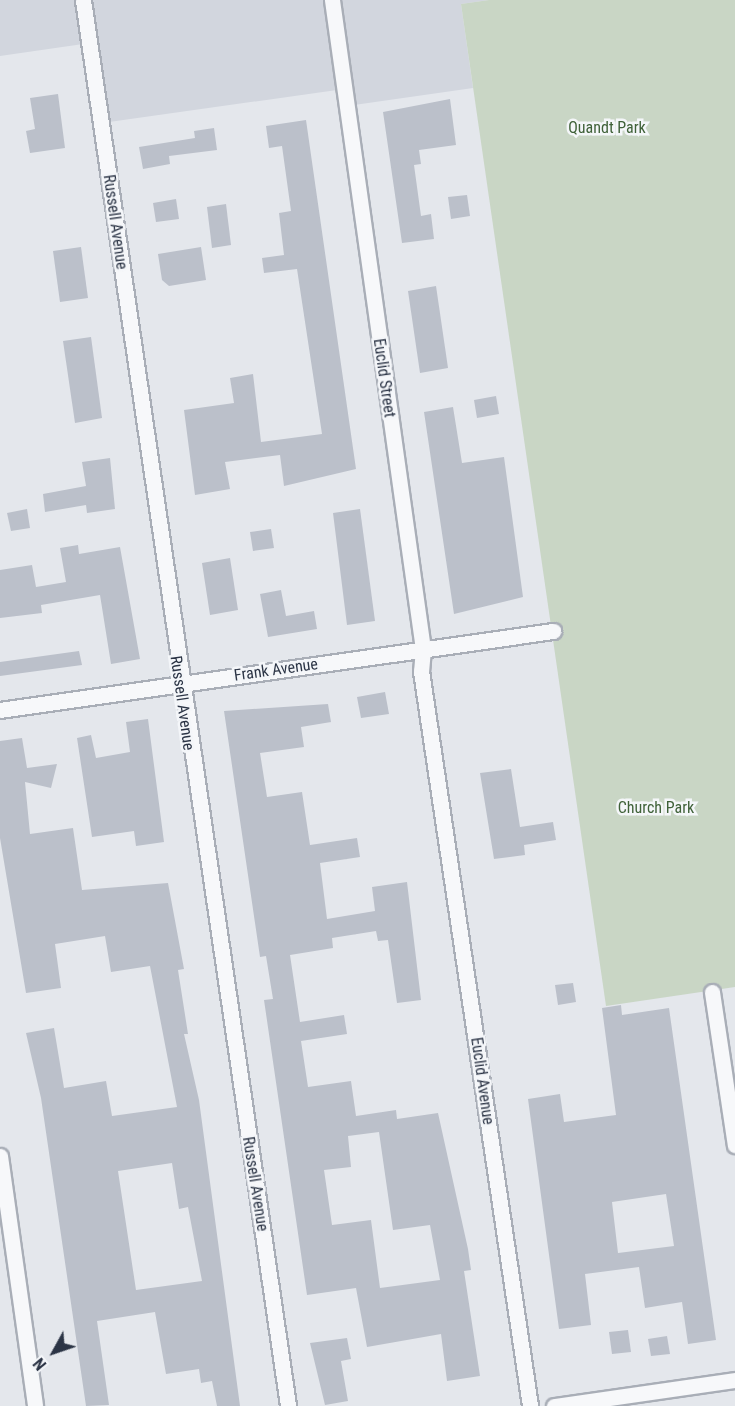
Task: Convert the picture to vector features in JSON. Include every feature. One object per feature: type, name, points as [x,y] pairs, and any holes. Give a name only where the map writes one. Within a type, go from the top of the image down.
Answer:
[{"type":"street","name":"Russell Avenue","points":[[83,0],[180,685],[288,1406]]},
{"type":"street","name":"Euclid Street","points":[[332,0],[423,649],[434,756]]},
{"type":"street","name":"Frank Avenue","points":[[0,710],[553,631]]},
{"type":"street","name":"Euclid Avenue","points":[[434,756],[531,1406]]},
{"type":"street","points":[[712,992],[735,1145]]},
{"type":"street","points":[[0,1156],[35,1406]]},
{"type":"street","points":[[554,1406],[735,1380]]},
{"type":"shaded area","points":[[0,0],[489,0],[461,4],[473,88],[347,106],[344,89],[102,123],[90,43],[0,56]]},
{"type":"green space","name":"Quandt Park","points":[[489,0],[735,0],[735,987],[606,1006],[461,4]]},
{"type":"building","points":[[58,94],[65,148],[30,153],[26,131],[35,129],[30,98]]},
{"type":"building","points":[[450,99],[456,145],[419,150],[421,164],[414,165],[421,216],[431,214],[434,239],[402,243],[383,112]]},
{"type":"building","points":[[306,120],[356,469],[284,486],[280,455],[225,462],[230,489],[195,495],[184,410],[234,403],[230,378],[253,374],[261,442],[322,434],[297,269],[264,273],[262,258],[284,255],[279,213],[291,211],[282,146],[269,148],[266,126]]},
{"type":"building","points":[[214,128],[217,150],[169,156],[170,164],[143,169],[139,147],[195,138],[194,131]]},
{"type":"building","points":[[467,195],[470,216],[451,219],[448,197]]},
{"type":"building","points":[[176,199],[179,219],[156,222],[153,203]]},
{"type":"building","points":[[226,204],[231,245],[212,248],[207,207]]},
{"type":"building","points":[[81,247],[88,298],[60,302],[53,251]]},
{"type":"building","points":[[201,247],[206,280],[169,286],[162,280],[158,254]]},
{"type":"building","points":[[436,286],[448,368],[420,373],[408,291]]},
{"type":"building","points":[[91,337],[102,418],[75,423],[63,341]]},
{"type":"building","points":[[496,396],[499,414],[477,418],[474,400]]},
{"type":"building","points":[[453,407],[462,463],[504,457],[523,597],[454,614],[424,412]]},
{"type":"building","points":[[110,458],[115,509],[87,513],[86,505],[45,512],[43,494],[86,486],[82,462]]},
{"type":"building","points":[[27,509],[30,528],[11,531],[7,513]]},
{"type":"building","points":[[360,509],[375,621],[347,625],[333,513]]},
{"type":"building","points":[[271,529],[274,548],[253,551],[250,532]]},
{"type":"building","points":[[78,545],[79,554],[120,547],[140,659],[111,664],[100,595],[41,605],[42,613],[0,618],[0,570],[32,565],[36,587],[66,582],[60,548]]},
{"type":"building","points":[[230,558],[238,610],[210,615],[202,563]]},
{"type":"building","points":[[281,590],[286,616],[314,611],[317,629],[268,637],[260,594]]},
{"type":"building","points":[[79,651],[82,665],[0,676],[0,662]]},
{"type":"building","points":[[385,692],[389,714],[361,718],[357,697]]},
{"type":"building","points":[[328,704],[331,722],[301,727],[304,747],[260,753],[267,797],[302,792],[310,845],[357,838],[360,857],[320,863],[327,919],[375,911],[372,887],[407,882],[421,1000],[397,1003],[388,940],[378,941],[376,931],[332,938],[333,948],[290,955],[300,1022],[344,1015],[347,1034],[301,1041],[308,1087],[351,1081],[356,1116],[396,1110],[397,1119],[438,1113],[468,1249],[471,1270],[464,1271],[480,1376],[447,1381],[441,1334],[367,1347],[356,1288],[307,1295],[264,1000],[273,999],[266,956],[260,957],[224,711]],"holes":[[[379,1132],[393,1230],[430,1225],[440,1280],[380,1288],[371,1220],[332,1225],[324,1170],[351,1167],[348,1136]]]},
{"type":"building","points":[[148,719],[164,842],[136,846],[134,831],[92,837],[77,738],[91,735],[96,758],[130,752],[126,722]]},
{"type":"building","points":[[22,738],[27,768],[57,764],[51,788],[25,782],[30,834],[73,828],[82,890],[168,883],[184,969],[178,970],[188,1034],[184,1034],[199,1100],[240,1406],[217,1406],[212,1381],[201,1383],[199,1369],[166,1374],[155,1312],[97,1321],[109,1405],[86,1406],[41,1098],[26,1033],[54,1028],[64,1088],[106,1081],[112,1116],[177,1107],[150,966],[111,972],[105,936],[55,944],[61,988],[26,993],[0,838],[0,741]],"holes":[[[172,1163],[179,1209],[188,1207],[202,1281],[136,1290],[118,1171]]]},
{"type":"building","points":[[511,769],[520,827],[553,822],[556,840],[524,845],[525,855],[494,859],[480,773]]},
{"type":"building","points":[[573,983],[576,1002],[558,1005],[555,985]]},
{"type":"building","points":[[621,1005],[622,1015],[669,1008],[716,1340],[688,1344],[682,1302],[645,1308],[639,1267],[585,1274],[591,1325],[559,1329],[528,1099],[560,1094],[564,1122],[616,1115],[602,1008]],"holes":[[[666,1194],[674,1246],[618,1253],[612,1202]]]},
{"type":"building","points":[[628,1330],[631,1352],[612,1354],[609,1332]]},
{"type":"building","points":[[667,1336],[670,1354],[651,1356],[648,1339]]},
{"type":"building","points":[[347,1338],[351,1359],[341,1361],[348,1401],[325,1405],[310,1343]]},
{"type":"park label","name":"Church Park","points":[[656,808]]}]
